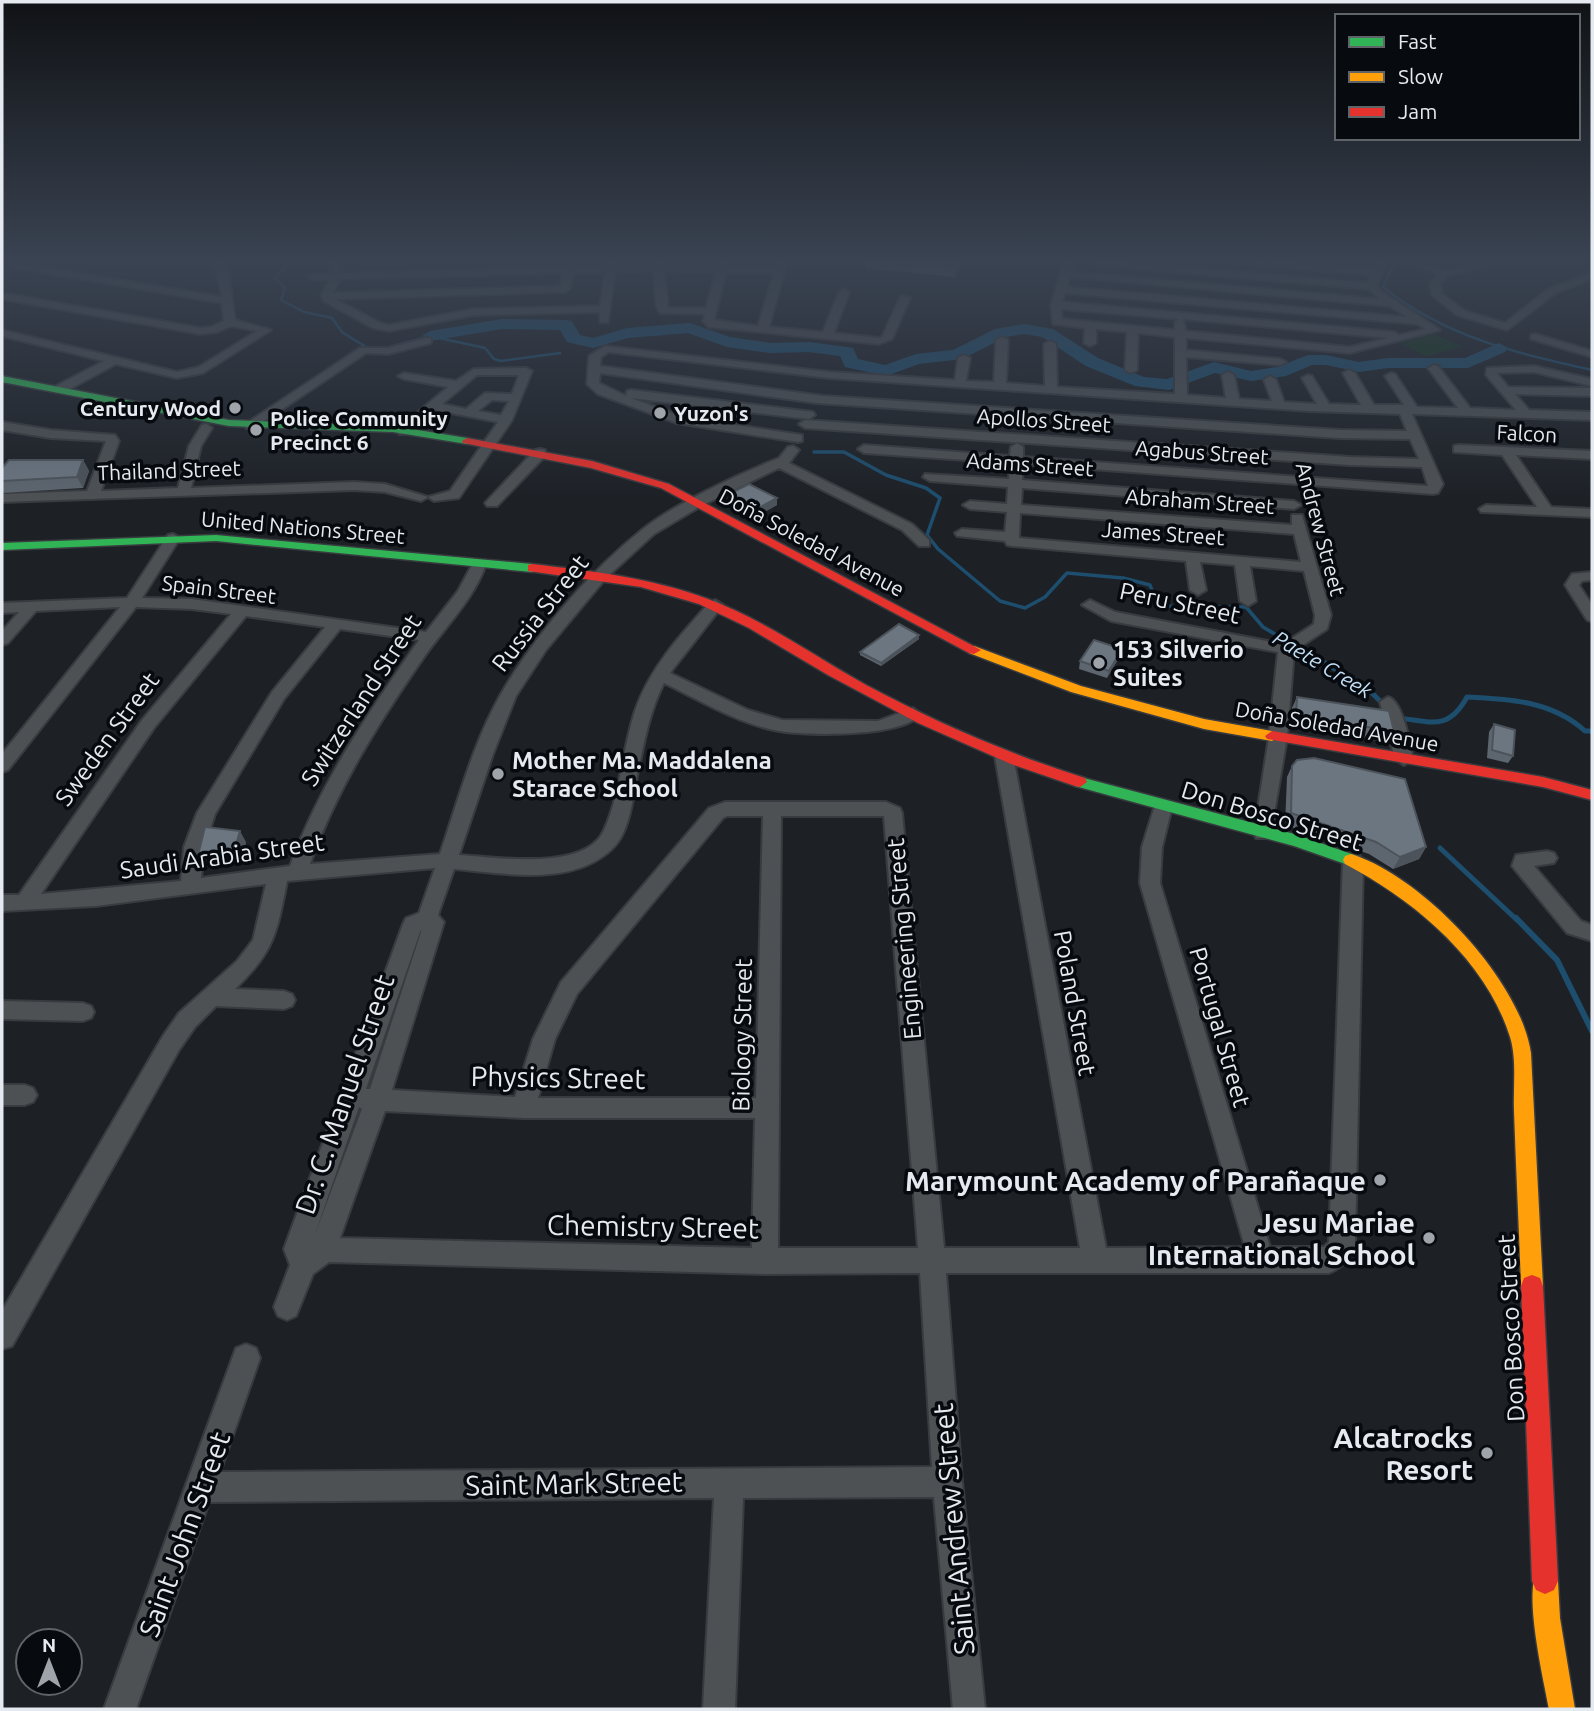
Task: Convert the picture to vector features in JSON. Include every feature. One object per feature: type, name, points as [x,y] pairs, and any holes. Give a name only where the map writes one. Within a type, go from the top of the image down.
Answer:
[{"type":"street","points":[[39,342],[169,375],[203,370],[247,342]]},
{"type":"street","points":[[250,425],[364,350],[388,351],[424,342]]},
{"type":"street","points":[[1000,385],[1002,342]]},
{"type":"street","points":[[1131,370],[1132,342]]},
{"type":"street","points":[[1180,342],[1181,397]]},
{"type":"street","points":[[1269,342],[1350,349],[1388,342]]},
{"type":"street","points":[[1555,342],[1589,350]]},
{"type":"street","points":[[1050,344],[1051,389]]},
{"type":"street","points":[[829,375],[795,444],[681,420],[602,391],[593,384],[596,353],[605,349],[675,355],[829,375],[1325,407],[1592,416]]},
{"type":"street","points":[[1180,353],[1280,362]]},
{"type":"street","points":[[960,383],[964,358]]},
{"type":"street","points":[[60,389],[115,360]]},
{"type":"street","points":[[1434,368],[1466,411]]},
{"type":"street","points":[[593,369],[818,398],[1272,429],[1415,435]]},
{"type":"street","points":[[403,430],[476,371],[524,370],[526,373],[516,398],[492,445]]},
{"type":"street","points":[[1525,413],[1492,375],[1491,370],[1543,370],[1592,382]]},
{"type":"street","points":[[1349,373],[1369,408]]},
{"type":"street","points":[[1228,375],[1233,401]]},
{"type":"street","points":[[404,376],[457,385]]},
{"type":"street","points":[[1391,376],[1408,410],[1427,463]]},
{"type":"street","points":[[1308,378],[1325,407]]},
{"type":"street","name":"Doña Soledad Avenue","points":[[2,379],[250,425],[403,430],[540,453],[632,474],[665,486],[988,657],[1076,689],[1204,723],[1543,782],[1592,795]]},
{"type":"street","points":[[1270,380],[1279,404]]},
{"type":"street","points":[[1012,540],[1021,387]]},
{"type":"street","points":[[1505,390],[1592,392]]},
{"type":"street","name":"Apollos Street","points":[[602,391],[807,420],[1017,438],[1427,463]]},
{"type":"street","points":[[468,413],[489,396],[516,398]]},
{"type":"street","name":"Andrew Street","points":[[1263,403],[1287,479],[1322,615],[1321,626],[1290,646]]},
{"type":"street","points":[[432,406],[506,420]]},
{"type":"street","points":[[2,426],[51,434],[111,438],[113,441],[93,493]]},
{"type":"street","points":[[184,490],[195,446],[206,428]]},
{"type":"street","name":"Russia Street","points":[[423,928],[449,861],[484,754],[508,696],[540,647],[601,575],[649,531],[696,503],[779,463],[789,457],[795,444]]},
{"type":"street","name":"Thailand Street","points":[[2,498],[354,486],[385,488],[427,497],[454,495],[492,445]]},
{"type":"street","name":"Agabus Street","points":[[864,449],[1427,491],[1433,490],[1436,484],[1427,463]]},
{"type":"street","name":"Falcon","points":[[1459,449],[1592,455]]},
{"type":"street","points":[[1507,452],[1547,511]]},
{"type":"street","points":[[492,503],[540,453]]},
{"type":"street","points":[[779,463],[908,527],[924,543]]},
{"type":"street","points":[[85,464],[104,464]]},
{"type":"street","name":"Adams Street","points":[[930,477],[1294,505]]},
{"type":"street","name":"Abraham Street","points":[[970,505],[1301,530]]},
{"type":"street","points":[[1486,509],[1592,513]]},
{"type":"street","name":"James Street","points":[[962,533],[1012,540],[1310,567]]},
{"type":"street","points":[[2,766],[132,602],[173,538]]},
{"type":"street","name":"United Nations Street","points":[[2,547],[216,538],[601,575]]},
{"type":"street","points":[[1192,556],[1198,590]]},
{"type":"street","points":[[1242,560],[1248,601]]},
{"type":"street","name":"Switzerland Street","points":[[2,1336],[171,1043],[187,1020],[254,956],[262,944],[288,872],[330,792],[430,637],[475,576],[479,564]]},
{"type":"street","name":"Don Bosco Street","points":[[601,575],[623,583],[696,597],[715,605],[845,680],[957,738],[1004,756],[1082,784],[1264,833],[1353,861],[1396,885],[1434,914],[1460,940],[1489,975],[1506,1003],[1520,1038],[1547,1618],[1562,1709]]},
{"type":"street","points":[[1592,576],[1577,576],[1572,585],[1592,617]]},
{"type":"street","name":"Spain Street","points":[[2,608],[132,602],[192,604],[430,637]]},
{"type":"street","name":"Saudi Arabia Street","points":[[2,903],[89,900],[190,888],[288,872],[449,861],[507,868],[554,864],[585,856],[610,839],[616,831],[639,725],[661,675],[681,645],[715,605]]},
{"type":"street","name":"Peru Street","points":[[1090,605],[1111,616],[1290,646]]},
{"type":"street","points":[[2,640],[32,606]]},
{"type":"street","name":"Sweden Street","points":[[24,903],[148,724],[241,612]]},
{"type":"street","points":[[190,888],[194,847],[206,813],[278,696],[335,625]]},
{"type":"street","points":[[1264,833],[1290,646]]},
{"type":"street","points":[[661,675],[742,714],[781,726],[878,727],[913,714]]},
{"type":"street","points":[[1388,702],[1404,759]]},
{"type":"street","name":"Poland Street","points":[[1004,756],[1095,1259]]},
{"type":"street","name":"Portugal Street","points":[[1163,807],[1152,847],[1150,883],[1261,1259]]},
{"type":"street","name":"Engineering Street","points":[[523,1108],[544,1039],[569,988],[709,818],[725,809],[886,809],[893,813],[938,1348]]},
{"type":"street","name":"Biology Street","points":[[765,1261],[772,810]]},
{"type":"street","points":[[1547,858],[1523,860],[1522,866],[1574,927],[1592,933]]},
{"type":"street","name":"Chemistry Street","points":[[308,1255],[765,1261],[1329,1260],[1342,1247],[1353,861]]},
{"type":"street","name":"Dr. C. Manuel Street","points":[[308,1255],[349,1098],[423,928]]},
{"type":"street","name":"Dr. C. Manuel Street","points":[[287,1307],[376,1100],[423,928]]},
{"type":"street","points":[[213,997],[284,1000]]},
{"type":"street","points":[[2,1010],[83,1012]]},
{"type":"street","name":"Physics Street","points":[[349,1098],[523,1108],[766,1108]]},
{"type":"street","name":"Saint Andrew Street","points":[[938,1348],[947,1482],[969,1709]]},
{"type":"street","name":"Saint John Street","points":[[120,1709],[246,1357]]},
{"type":"street","points":[[719,1709],[729,1482]]},
{"type":"street","name":"Saint Mark Street","points":[[201,1487],[947,1482]]},
{"type":"green space","points":[[1451,342],[1462,347],[1426,356],[1400,343]]},
{"type":"building","points":[[9,460],[83,460],[77,477],[2,481],[2,468]]},
{"type":"building","points":[[749,484],[777,498],[757,509],[729,494]]},
{"type":"building","points":[[899,624],[919,635],[881,663],[860,652]]},
{"type":"building","name":"153 Silverio Suites","points":[[1094,640],[1122,649],[1109,671],[1080,661]]},
{"type":"building","points":[[1297,697],[1389,711],[1394,731],[1296,716]]},
{"type":"building","points":[[1494,724],[1515,730],[1513,756],[1492,750]]},
{"type":"building","points":[[1314,758],[1405,779],[1426,847],[1400,857],[1376,842],[1291,813],[1292,766],[1297,760]]},
{"type":"building","points":[[205,827],[240,831],[234,851],[198,855]]},
{"type":"waterway","name":"Paete Creek","points":[[358,342],[366,347],[386,348],[409,342]]},
{"type":"waterway","name":"Paete Creek","points":[[457,342],[485,348],[494,359],[501,361],[560,353]]},
{"type":"waterway","name":"Paete Creek","points":[[588,342],[597,342]]},
{"type":"waterway","name":"Paete Creek","points":[[727,342],[770,348],[809,347],[847,352],[851,363],[886,371],[916,359],[956,355],[986,342]]},
{"type":"waterway","name":"Paete Creek","points":[[1063,342],[1092,362],[1141,382],[1169,385],[1214,367],[1251,376],[1280,372],[1308,360],[1326,360],[1359,367],[1388,363],[1468,363],[1499,348]]},
{"type":"waterway","name":"Paete Creek","points":[[1485,342],[1592,370]]},
{"type":"waterway","name":"Paete Creek","points":[[814,452],[844,452],[886,475],[926,488],[940,498],[927,535],[938,549],[1000,601],[1025,608],[1045,597],[1067,573],[1123,578],[1150,585],[1158,606],[1246,607],[1263,627],[1295,646]]},
{"type":"waterway","name":"Paete Creek","points":[[1292,644],[1365,686],[1385,706]]},
{"type":"waterway","name":"Paete Creek","points":[[1397,718],[1437,722],[1453,715],[1467,697],[1483,698],[1515,701],[1545,708],[1559,713],[1585,731],[1592,731]]},
{"type":"waterway","name":"Paete Creek","points":[[1440,848],[1517,920]]},
{"type":"waterway","name":"Paete Creek","points":[[1516,918],[1557,960],[1592,1031]]},
{"type":"traffic: fast","points":[[2,379],[229,423],[393,429],[467,441]]},
{"type":"traffic: fast","points":[[2,547],[216,538],[532,568]]},
{"type":"traffic: fast","points":[[1080,782],[1298,841],[1351,860]]},
{"type":"traffic: slow","points":[[974,650],[1076,689],[1204,724],[1272,736]]},
{"type":"traffic: slow","points":[[1351,860],[1376,873],[1428,910],[1474,957],[1508,1010],[1519,1037],[1522,1053],[1532,1286]]},
{"type":"traffic: slow","points":[[1545,1581],[1547,1618],[1562,1709]]},
{"type":"traffic: jam","points":[[467,441],[592,465],[665,486],[974,650]]},
{"type":"traffic: jam","points":[[532,568],[641,584],[703,601],[753,625],[923,720],[984,748],[1080,782]]},
{"type":"traffic: jam","points":[[1272,736],[1543,782],[1592,795]]},
{"type":"traffic: jam","points":[[1532,1286],[1545,1581]]},
{"type":"place","name":"Century Wood","points":[[235,408]]},
{"type":"place","name":"Yuzon's","points":[[660,413]]},
{"type":"place","name":"Police Community Precinct 6","points":[[256,430]]},
{"type":"place","name":"153 Silverio Suites","points":[[1099,663]]},
{"type":"place","name":"Mother Ma. Maddalena Starace School","points":[[498,774]]},
{"type":"place","name":"Marymount Academy of Parañaque","points":[[1380,1180]]},
{"type":"place","name":"Jesu Mariae International School","points":[[1429,1238]]},
{"type":"place","name":"Alcatrocks Resort","points":[[1487,1453]]}]
